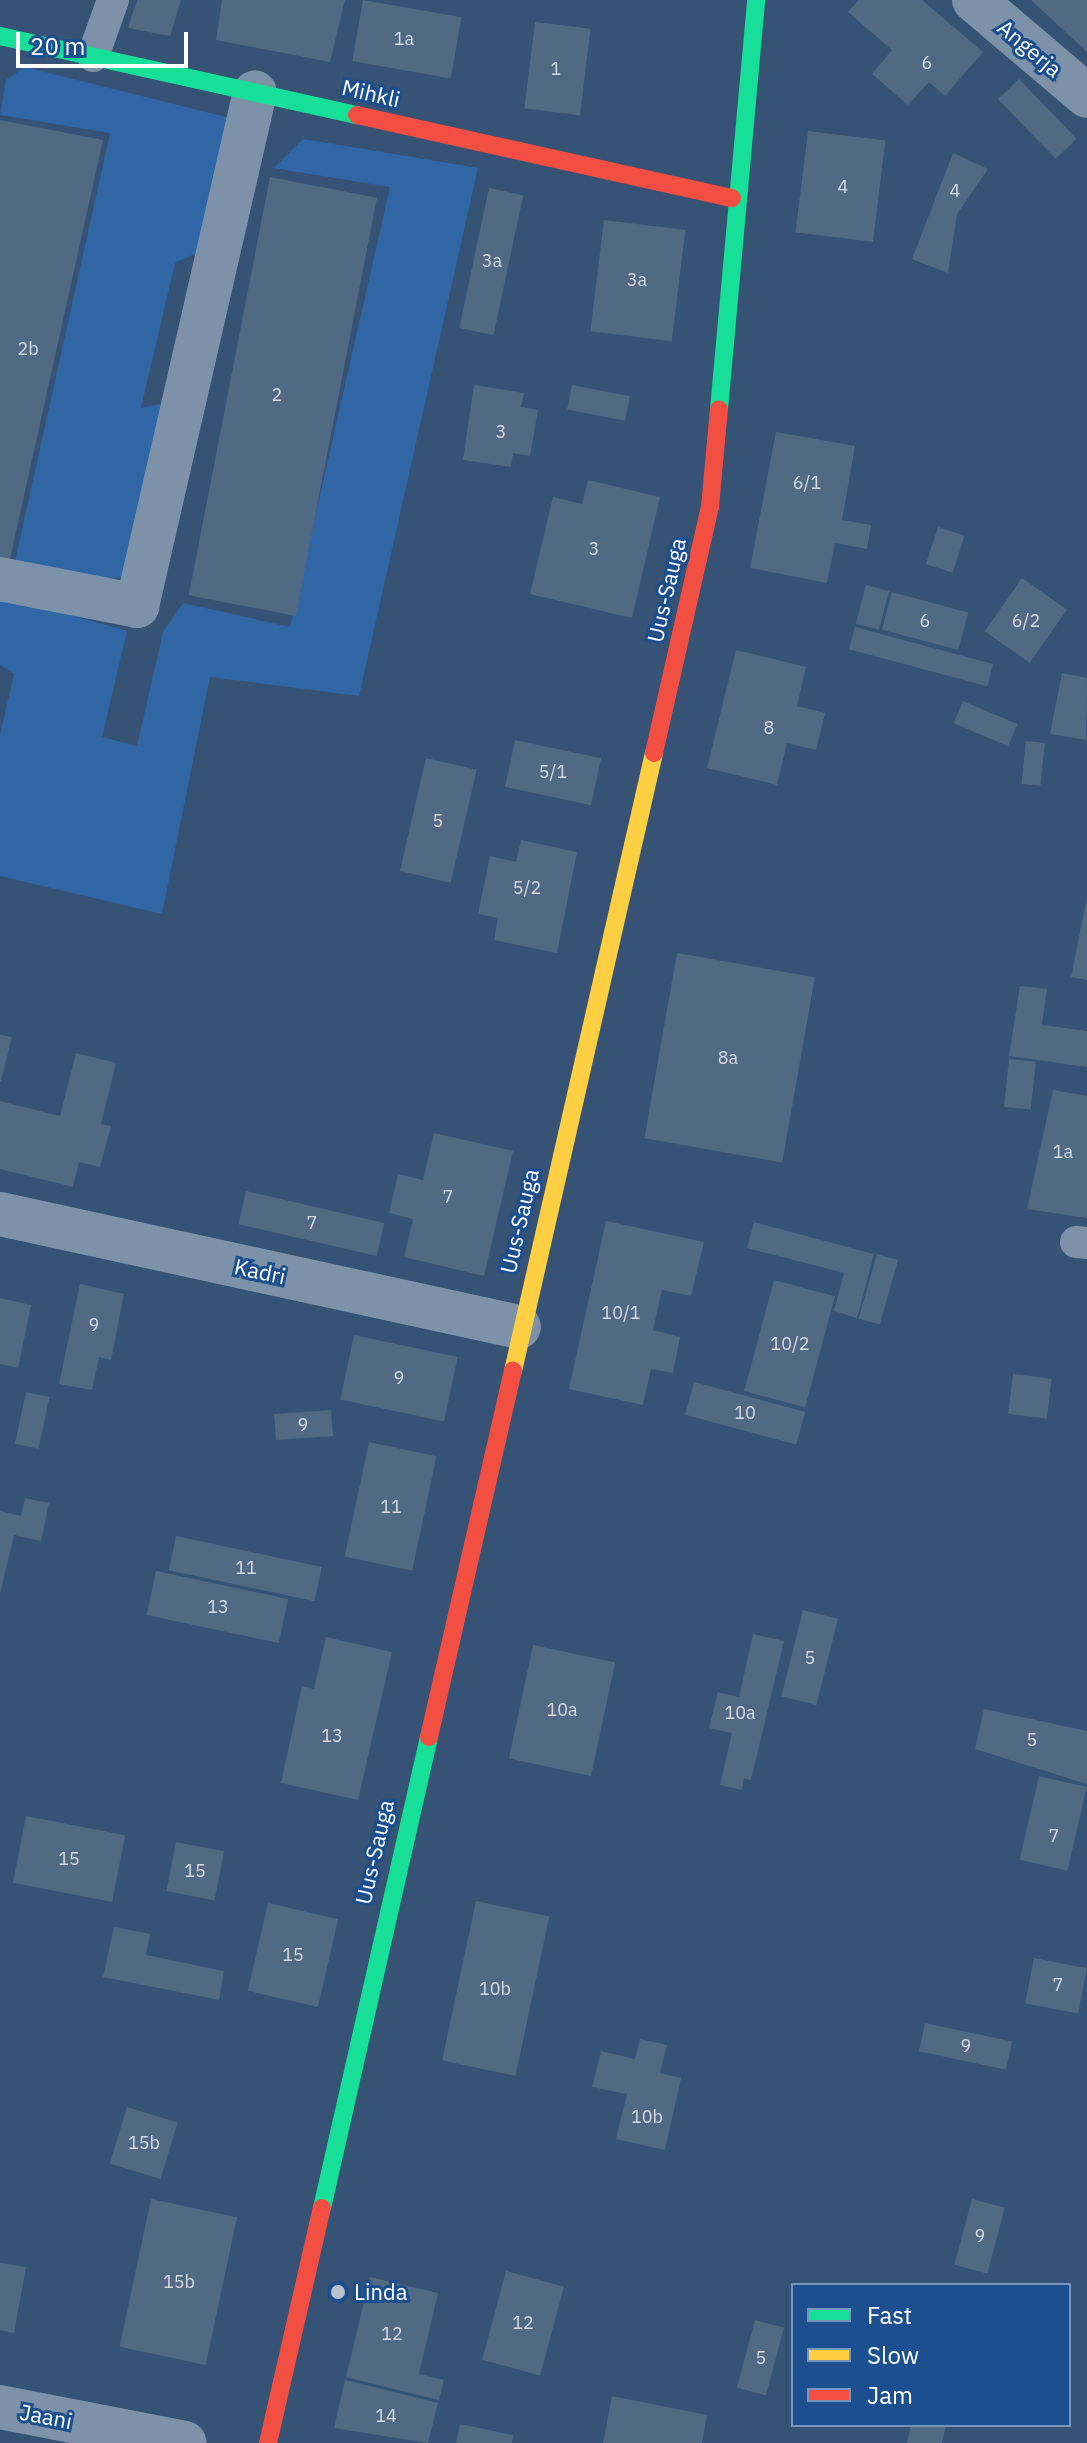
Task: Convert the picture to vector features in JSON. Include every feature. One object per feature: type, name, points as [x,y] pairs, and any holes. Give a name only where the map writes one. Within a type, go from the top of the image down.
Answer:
[{"type":"street","name":"Uus-Sauga","points":[[268,2443],[519,1327],[710,507],[732,198],[756,0]]},
{"type":"street","name":"Angerja","points":[[974,0],[1087,96]]},
{"type":"street","name":"Mihkli","points":[[1,38],[732,198]]},
{"type":"street","points":[[0,579],[137,606],[255,92]]},
{"type":"street","name":"Kadri","points":[[0,1214],[519,1327]]},
{"type":"street","name":"Jaani","points":[[0,2407],[185,2443]]},
{"type":"lane","points":[[93,56],[113,0]]},
{"type":"shaded area","points":[[25,67],[230,118],[210,247],[175,263],[141,408],[171,402],[128,575],[113,579],[15,561],[110,133],[0,115],[6,80]]},
{"type":"shaded area","points":[[303,139],[478,168],[359,696],[210,677],[162,914],[0,876],[0,735],[14,674],[0,665],[0,595],[127,631],[102,737],[137,746],[163,632],[183,603],[290,627],[390,187],[274,168]]},
{"type":"building","points":[[137,0],[181,0],[170,36],[128,28]]},
{"type":"building","points":[[222,0],[345,0],[330,62],[216,40]]},
{"type":"building","points":[[363,0],[461,17],[451,78],[352,61]]},
{"type":"building","points":[[859,0],[922,0],[983,52],[945,96],[929,82],[908,105],[872,74],[892,50],[848,12]]},
{"type":"building","points":[[1031,0],[1087,0],[1087,52]]},
{"type":"building","points":[[535,22],[591,29],[580,115],[524,108]]},
{"type":"building","points":[[1019,79],[1077,139],[1056,159],[998,99]]},
{"type":"building","points":[[0,120],[103,140],[10,559],[0,557]]},
{"type":"building","points":[[808,131],[885,141],[873,242],[796,232]]},
{"type":"building","points":[[953,153],[988,169],[957,214],[948,273],[912,259]]},
{"type":"building","points":[[270,177],[377,198],[296,616],[189,595]]},
{"type":"building","points":[[489,188],[523,195],[494,335],[459,328]]},
{"type":"building","points":[[604,220],[685,230],[672,341],[590,331]]},
{"type":"building","points":[[474,385],[524,393],[521,407],[538,410],[530,456],[513,453],[511,467],[463,460]]},
{"type":"building","points":[[572,385],[630,396],[625,421],[567,410]]},
{"type":"building","points":[[776,432],[855,446],[842,520],[871,525],[867,549],[835,543],[827,583],[750,568]]},
{"type":"building","points":[[588,480],[660,497],[632,618],[530,594],[553,497],[582,504]]},
{"type":"building","points":[[938,527],[965,536],[953,573],[926,564]]},
{"type":"building","points":[[1022,578],[1067,610],[1030,663],[985,631]]},
{"type":"building","points":[[866,585],[889,591],[879,630],[856,624]]},
{"type":"building","points":[[892,592],[968,612],[958,650],[882,630]]},
{"type":"building","points":[[855,627],[993,664],[987,686],[849,649]]},
{"type":"building","points":[[736,650],[806,667],[797,706],[825,713],[816,750],[787,743],[777,785],[707,768]]},
{"type":"building","points":[[1062,673],[1087,678],[1086,740],[1050,734]]},
{"type":"building","points":[[963,701],[1017,724],[1008,746],[954,723]]},
{"type":"building","points":[[515,740],[601,758],[591,805],[505,787]]},
{"type":"building","points":[[1026,741],[1045,743],[1040,786],[1022,784]]},
{"type":"building","points":[[426,758],[477,770],[451,883],[400,871]]},
{"type":"building","points":[[521,840],[577,852],[557,953],[494,940],[498,918],[478,914],[490,856],[516,862]]},
{"type":"building","points":[[1087,898],[1087,980],[1071,977]]},
{"type":"building","points":[[677,953],[815,977],[782,1162],[644,1138]]},
{"type":"building","points":[[1020,986],[1047,989],[1042,1025],[1087,1031],[1087,1067],[1009,1056]]},
{"type":"building","points":[[0,1035],[12,1037],[1,1081],[0,1081]]},
{"type":"building","points":[[76,1053],[116,1063],[101,1124],[111,1126],[100,1167],[79,1162],[73,1187],[0,1169],[0,1101],[60,1116]]},
{"type":"building","points":[[1009,1059],[1036,1062],[1031,1110],[1004,1107]]},
{"type":"building","points":[[1053,1090],[1087,1096],[1087,1218],[1027,1209]]},
{"type":"building","points":[[434,1133],[513,1151],[484,1276],[404,1257],[413,1219],[389,1213],[398,1174],[423,1180]]},
{"type":"building","points":[[246,1191],[384,1223],[377,1256],[238,1224]]},
{"type":"building","points":[[606,1221],[704,1242],[691,1296],[662,1290],[653,1330],[680,1337],[673,1373],[651,1369],[643,1405],[569,1389]]},
{"type":"building","points":[[754,1222],[874,1254],[857,1318],[834,1311],[844,1273],[747,1248]]},
{"type":"building","points":[[877,1254],[898,1260],[880,1324],[859,1318]]},
{"type":"building","points":[[774,1280],[835,1296],[805,1407],[744,1391]]},
{"type":"building","points":[[80,1284],[124,1294],[111,1360],[99,1357],[92,1390],[59,1384]]},
{"type":"building","points":[[0,1298],[31,1305],[18,1368],[0,1364]]},
{"type":"building","points":[[354,1335],[458,1357],[444,1422],[340,1400]]},
{"type":"building","points":[[1013,1374],[1052,1379],[1047,1418],[1008,1414]]},
{"type":"building","points":[[694,1382],[805,1412],[796,1445],[685,1415]]},
{"type":"building","points":[[26,1392],[49,1397],[38,1449],[15,1444]]},
{"type":"building","points":[[331,1410],[333,1436],[276,1440],[274,1414]]},
{"type":"building","points":[[369,1442],[436,1456],[412,1571],[345,1556]]},
{"type":"building","points":[[25,1498],[49,1503],[41,1541],[14,1535],[0,1594],[0,1511],[21,1516]]},
{"type":"building","points":[[176,1536],[322,1567],[314,1601],[169,1570]]},
{"type":"building","points":[[156,1571],[288,1599],[279,1643],[147,1615]]},
{"type":"building","points":[[803,1610],[838,1619],[816,1705],[781,1696]]},
{"type":"building","points":[[753,1634],[784,1641],[751,1780],[744,1778],[742,1790],[720,1785],[732,1733],[709,1728],[718,1692],[739,1697]]},
{"type":"building","points":[[326,1637],[392,1652],[358,1800],[281,1783],[302,1686],[314,1689]]},
{"type":"building","points":[[533,1645],[615,1662],[591,1776],[509,1758]]},
{"type":"building","points":[[984,1709],[1087,1731],[1087,1784],[975,1749]]},
{"type":"building","points":[[1039,1776],[1087,1787],[1067,1871],[1020,1860]]},
{"type":"building","points":[[26,1816],[125,1835],[112,1902],[13,1883]]},
{"type":"building","points":[[176,1842],[224,1851],[215,1900],[166,1891]]},
{"type":"building","points":[[476,1901],[549,1917],[515,2076],[442,2060]]},
{"type":"building","points":[[268,1903],[338,1919],[318,2007],[248,1991]]},
{"type":"building","points":[[114,1927],[150,1934],[146,1955],[224,1971],[219,2000],[103,1977]]},
{"type":"building","points":[[1034,1958],[1087,1968],[1078,2013],[1025,2003]]},
{"type":"building","points":[[925,2023],[1012,2042],[1006,2070],[919,2051]]},
{"type":"building","points":[[640,2039],[667,2045],[660,2073],[681,2078],[665,2150],[616,2139],[627,2094],[592,2087],[601,2051],[635,2059]]},
{"type":"building","points":[[127,2107],[178,2122],[160,2179],[110,2163]]},
{"type":"building","points":[[151,2199],[237,2217],[206,2365],[120,2347]]},
{"type":"building","points":[[972,2199],[1005,2208],[987,2273],[954,2265]]},
{"type":"building","points":[[0,2263],[26,2267],[14,2333],[0,2330]]},
{"type":"building","points":[[506,2271],[564,2287],[540,2375],[482,2360]]},
{"type":"building","points":[[370,2277],[438,2293],[419,2374],[444,2380],[439,2400],[346,2377]]},
{"type":"building","points":[[755,2320],[784,2328],[766,2395],[737,2388]]},
{"type":"building","points":[[345,2380],[438,2403],[428,2443],[334,2428]]},
{"type":"building","points":[[612,2396],[707,2415],[702,2443],[603,2443]]},
{"type":"building","points":[[460,2424],[513,2435],[512,2443],[456,2443]]},
{"type":"building","points":[[911,2427],[946,2427],[942,2443],[907,2443]]},
{"type":"traffic: fast","points":[[719,409],[756,0]]},
{"type":"traffic: fast","points":[[0,36],[357,115]]},
{"type":"traffic: fast","points":[[322,2208],[429,1737]]},
{"type":"traffic: slow","points":[[513,1371],[654,753]]},
{"type":"traffic: jam","points":[[357,115],[732,198]]},
{"type":"traffic: jam","points":[[654,753],[710,507],[719,409]]},
{"type":"traffic: jam","points":[[429,1737],[513,1371]]},
{"type":"traffic: jam","points":[[268,2443],[322,2208]]},
{"type":"place","name":"Linda","points":[[338,2292]]}]
